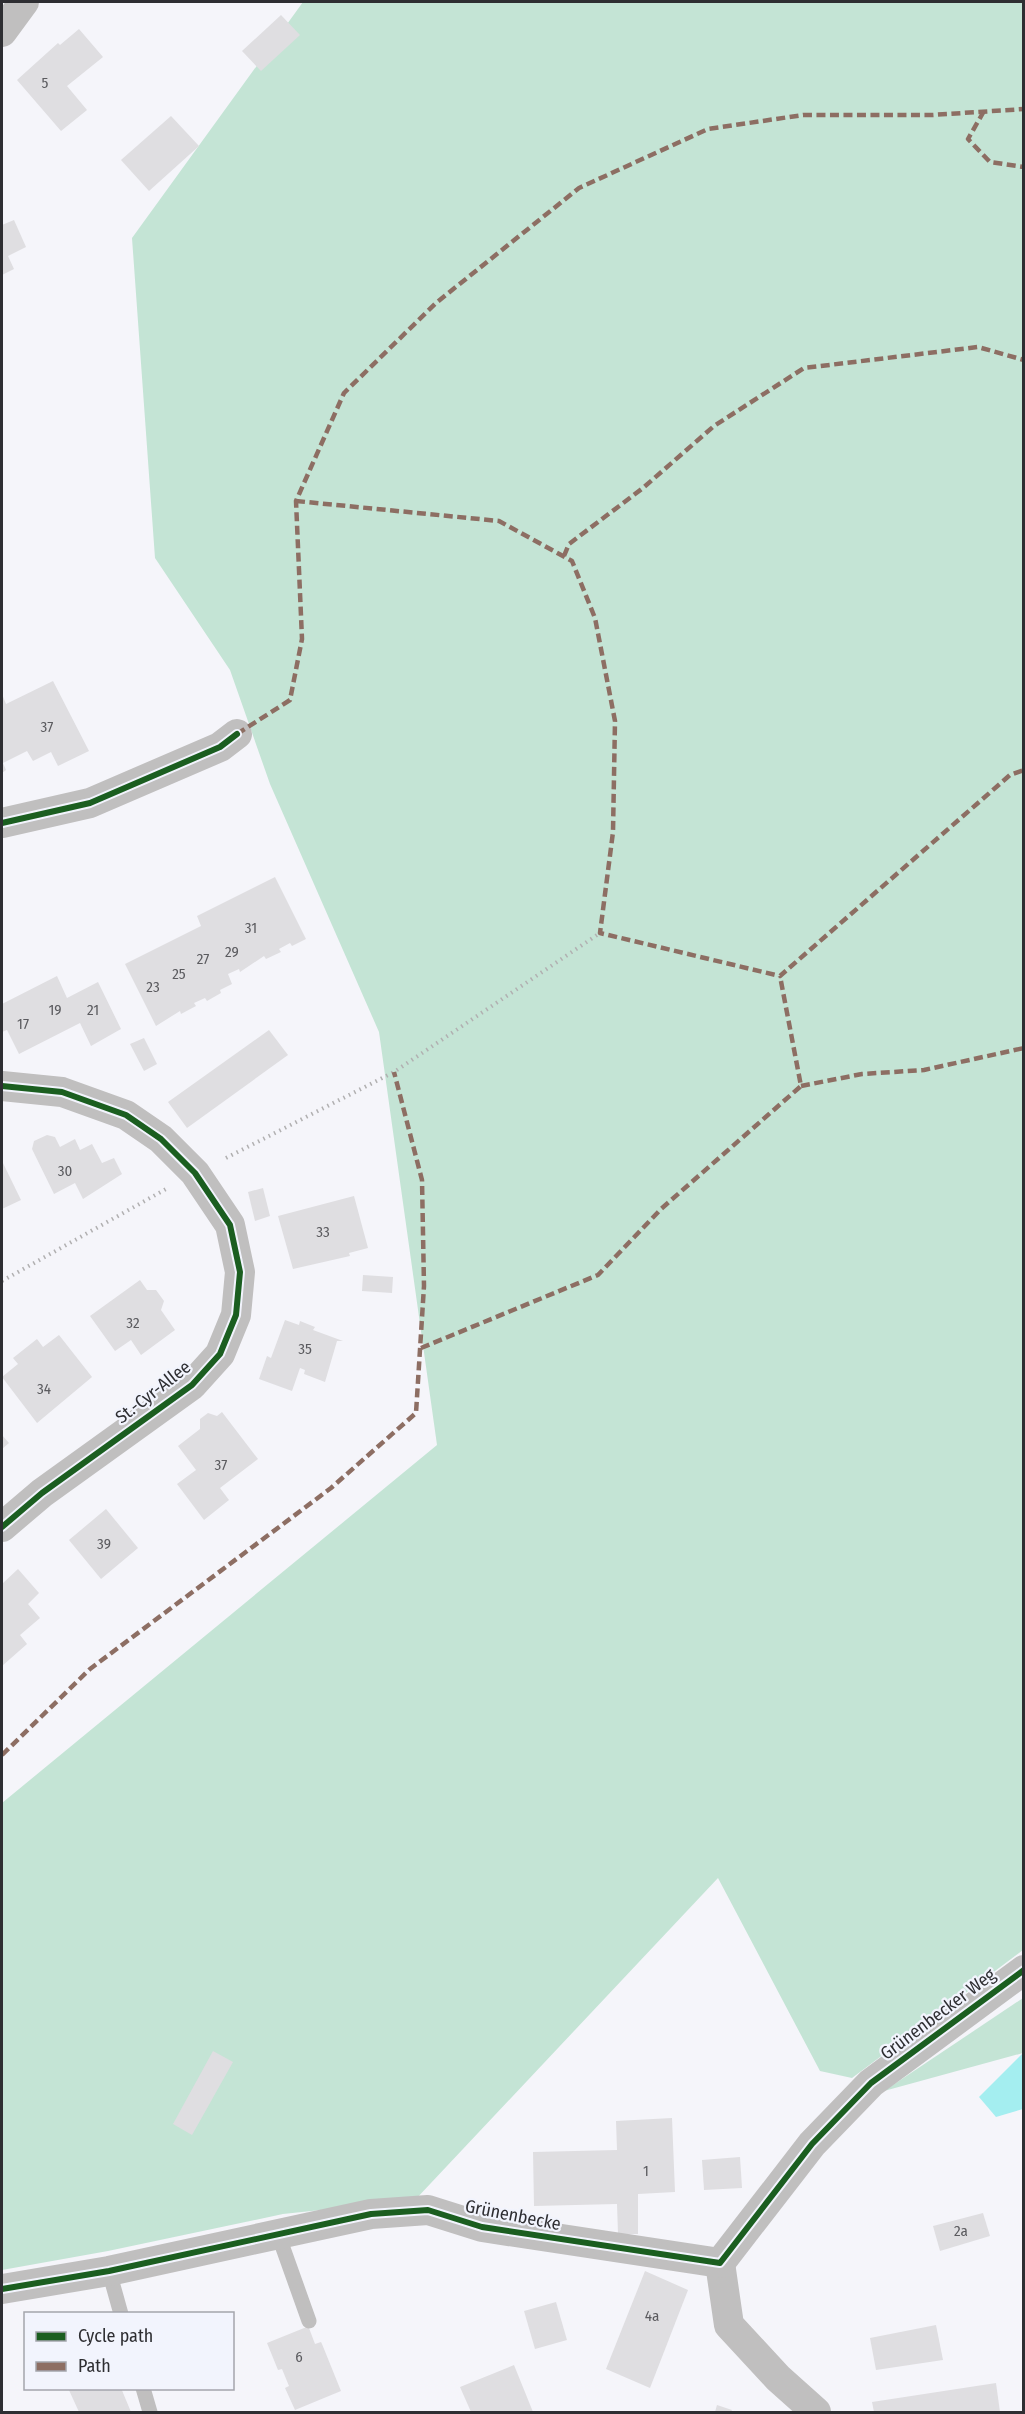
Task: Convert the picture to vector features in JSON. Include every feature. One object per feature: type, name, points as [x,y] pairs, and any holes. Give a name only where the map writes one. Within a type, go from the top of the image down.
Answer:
[{"type":"street","points":[[2,32],[24,2]]},
{"type":"street","points":[[2,823],[90,803],[220,747],[237,734]]},
{"type":"street","name":"St.-Cyr-Allee","points":[[2,1086],[62,1092],[126,1115],[161,1139],[195,1173],[230,1226],[240,1272],[236,1315],[220,1353],[192,1385],[42,1493],[2,1527]]},
{"type":"street","name":"Grünenbecker Weg","points":[[720,2263],[812,2144],[871,2083],[1023,1970]]},
{"type":"street","name":"Grünenbecke","points":[[2,2289],[109,2271],[371,2214],[428,2210],[482,2227],[720,2263]]},
{"type":"street","points":[[720,2263],[729,2325],[778,2378],[816,2412]]},
{"type":"lane","points":[[278,2234],[309,2322]]},
{"type":"lane","points":[[109,2271],[122,2312]]},
{"type":"lane","points":[[144,2390],[150,2412]]},
{"type":"path","points":[[2,1281],[195,1173],[394,1072],[600,933]]},
{"type":"green space","points":[[303,2],[1023,2],[1023,1950],[852,2078],[820,2071],[718,1878],[415,2200],[283,2214],[108,2251],[2,2270],[2,1803],[437,1445],[379,1032],[270,784],[230,670],[155,558],[132,238]]},
{"type":"green space","points":[[1023,1998],[1023,2053],[884,2091]]},
{"type":"water","points":[[1023,2053],[1023,2109],[996,2117],[979,2097]]},
{"type":"building","points":[[281,15],[300,35],[261,71],[242,51]]},
{"type":"building","points":[[79,29],[103,57],[67,86],[87,110],[61,131],[17,80],[58,43],[60,45]]},
{"type":"building","points":[[171,116],[199,146],[149,191],[121,160]]},
{"type":"building","points":[[14,220],[26,247],[8,256],[14,269],[2,275],[2,225]]},
{"type":"building","points":[[53,681],[89,751],[58,766],[51,752],[33,761],[27,751],[3,763],[6,770],[2,773],[2,694],[6,704]]},
{"type":"building","points":[[275,877],[306,939],[292,946],[290,943],[279,949],[281,952],[266,959],[264,956],[240,972],[239,969],[228,974],[232,984],[220,990],[221,993],[207,1001],[205,998],[194,1003],[196,1006],[181,1014],[180,1011],[156,1026],[125,964],[201,926],[197,916]]},
{"type":"building","points":[[57,976],[67,998],[98,982],[121,1029],[91,1046],[80,1023],[19,1054],[7,1030],[2,1032],[2,1004]]},
{"type":"building","points":[[269,1030],[288,1055],[187,1128],[168,1102]]},
{"type":"building","points":[[144,1038],[157,1064],[144,1071],[130,1044]]},
{"type":"building","points":[[47,1135],[55,1137],[60,1147],[75,1139],[80,1150],[92,1144],[102,1163],[114,1158],[122,1174],[83,1199],[75,1183],[54,1194],[32,1149],[34,1141]]},
{"type":"building","points":[[2,1161],[21,1200],[2,1209]]},
{"type":"building","points":[[263,1188],[270,1216],[255,1221],[248,1192]]},
{"type":"building","points":[[354,1196],[368,1248],[349,1253],[350,1256],[293,1269],[278,1216]]},
{"type":"building","points":[[363,1275],[393,1277],[392,1293],[362,1291]]},
{"type":"building","points":[[140,1280],[147,1290],[156,1290],[164,1301],[161,1310],[175,1330],[141,1355],[131,1340],[115,1351],[90,1316]]},
{"type":"building","points":[[285,1320],[299,1325],[300,1321],[315,1327],[313,1330],[343,1341],[337,1341],[325,1382],[304,1374],[305,1370],[300,1368],[292,1391],[259,1379],[267,1356],[271,1358]]},
{"type":"building","points":[[59,1335],[92,1377],[37,1423],[2,1377],[18,1364],[13,1358],[37,1339],[43,1347]]},
{"type":"building","points":[[222,1412],[258,1459],[220,1488],[229,1500],[204,1520],[177,1484],[196,1470],[178,1446],[200,1429],[200,1419],[208,1413],[217,1416]]},
{"type":"building","points":[[2,1435],[9,1443],[2,1449]]},
{"type":"building","points":[[106,1509],[138,1548],[101,1579],[69,1540]]},
{"type":"building","points":[[18,1569],[39,1593],[28,1604],[40,1618],[20,1635],[27,1644],[2,1666],[2,1584]]},
{"type":"building","points":[[213,2051],[233,2062],[192,2135],[173,2124]]},
{"type":"building","points":[[672,2118],[675,2192],[638,2194],[638,2234],[618,2234],[617,2204],[534,2206],[533,2152],[617,2150],[616,2121]]},
{"type":"building","points":[[740,2157],[742,2188],[704,2190],[702,2160]]},
{"type":"building","points":[[983,2213],[990,2236],[940,2251],[933,2226]]},
{"type":"building","points":[[645,2271],[688,2290],[650,2388],[606,2369]]},
{"type":"building","points":[[556,2302],[567,2340],[535,2349],[524,2311]]},
{"type":"building","points":[[314,2324],[309,2328],[315,2344],[321,2342],[341,2391],[295,2410],[285,2388],[289,2386],[282,2369],[278,2370],[267,2343]]},
{"type":"building","points":[[936,2325],[943,2360],[876,2370],[870,2338]]},
{"type":"building","points":[[514,2365],[533,2412],[471,2412],[460,2387]]},
{"type":"building","points":[[996,2383],[1000,2412],[874,2412],[872,2402]]},
{"type":"building","points":[[69,2390],[122,2390],[131,2412],[79,2412]]},
{"type":"building","points":[[717,2405],[732,2410],[731,2412],[715,2412]]},
{"type":"marked path","points":[[237,734],[290,700],[302,639],[296,501],[344,393],[436,303],[579,188],[708,129],[803,115],[932,115],[1024,109]]},
{"type":"marked path","points":[[984,111],[968,139],[990,162],[1024,167]]},
{"type":"marked path","points":[[564,556],[569,544],[643,488],[714,426],[804,368],[978,347],[1024,360]]},
{"type":"marked path","points":[[296,501],[499,521],[572,561],[595,618],[615,721],[613,832],[600,933],[780,976],[1010,775],[1024,770]]},
{"type":"marked path","points":[[421,1348],[598,1275],[661,1209],[801,1086],[780,976]]},
{"type":"marked path","points":[[801,1086],[862,1074],[924,1070],[1024,1048]]},
{"type":"marked path","points":[[2,1755],[90,1669],[331,1488],[416,1413],[424,1286],[422,1180],[394,1072]]},
{"type":"cycle path","points":[[2,823],[90,803],[220,747],[237,734]]},
{"type":"cycle path","points":[[2,1086],[62,1092],[126,1115],[161,1139],[195,1173],[230,1225],[240,1272],[236,1315],[220,1354],[192,1385],[42,1493],[2,1527]]},
{"type":"cycle path","points":[[2,2289],[109,2271],[371,2214],[428,2210],[482,2227],[720,2263],[812,2144],[871,2083],[1024,1970]]}]
